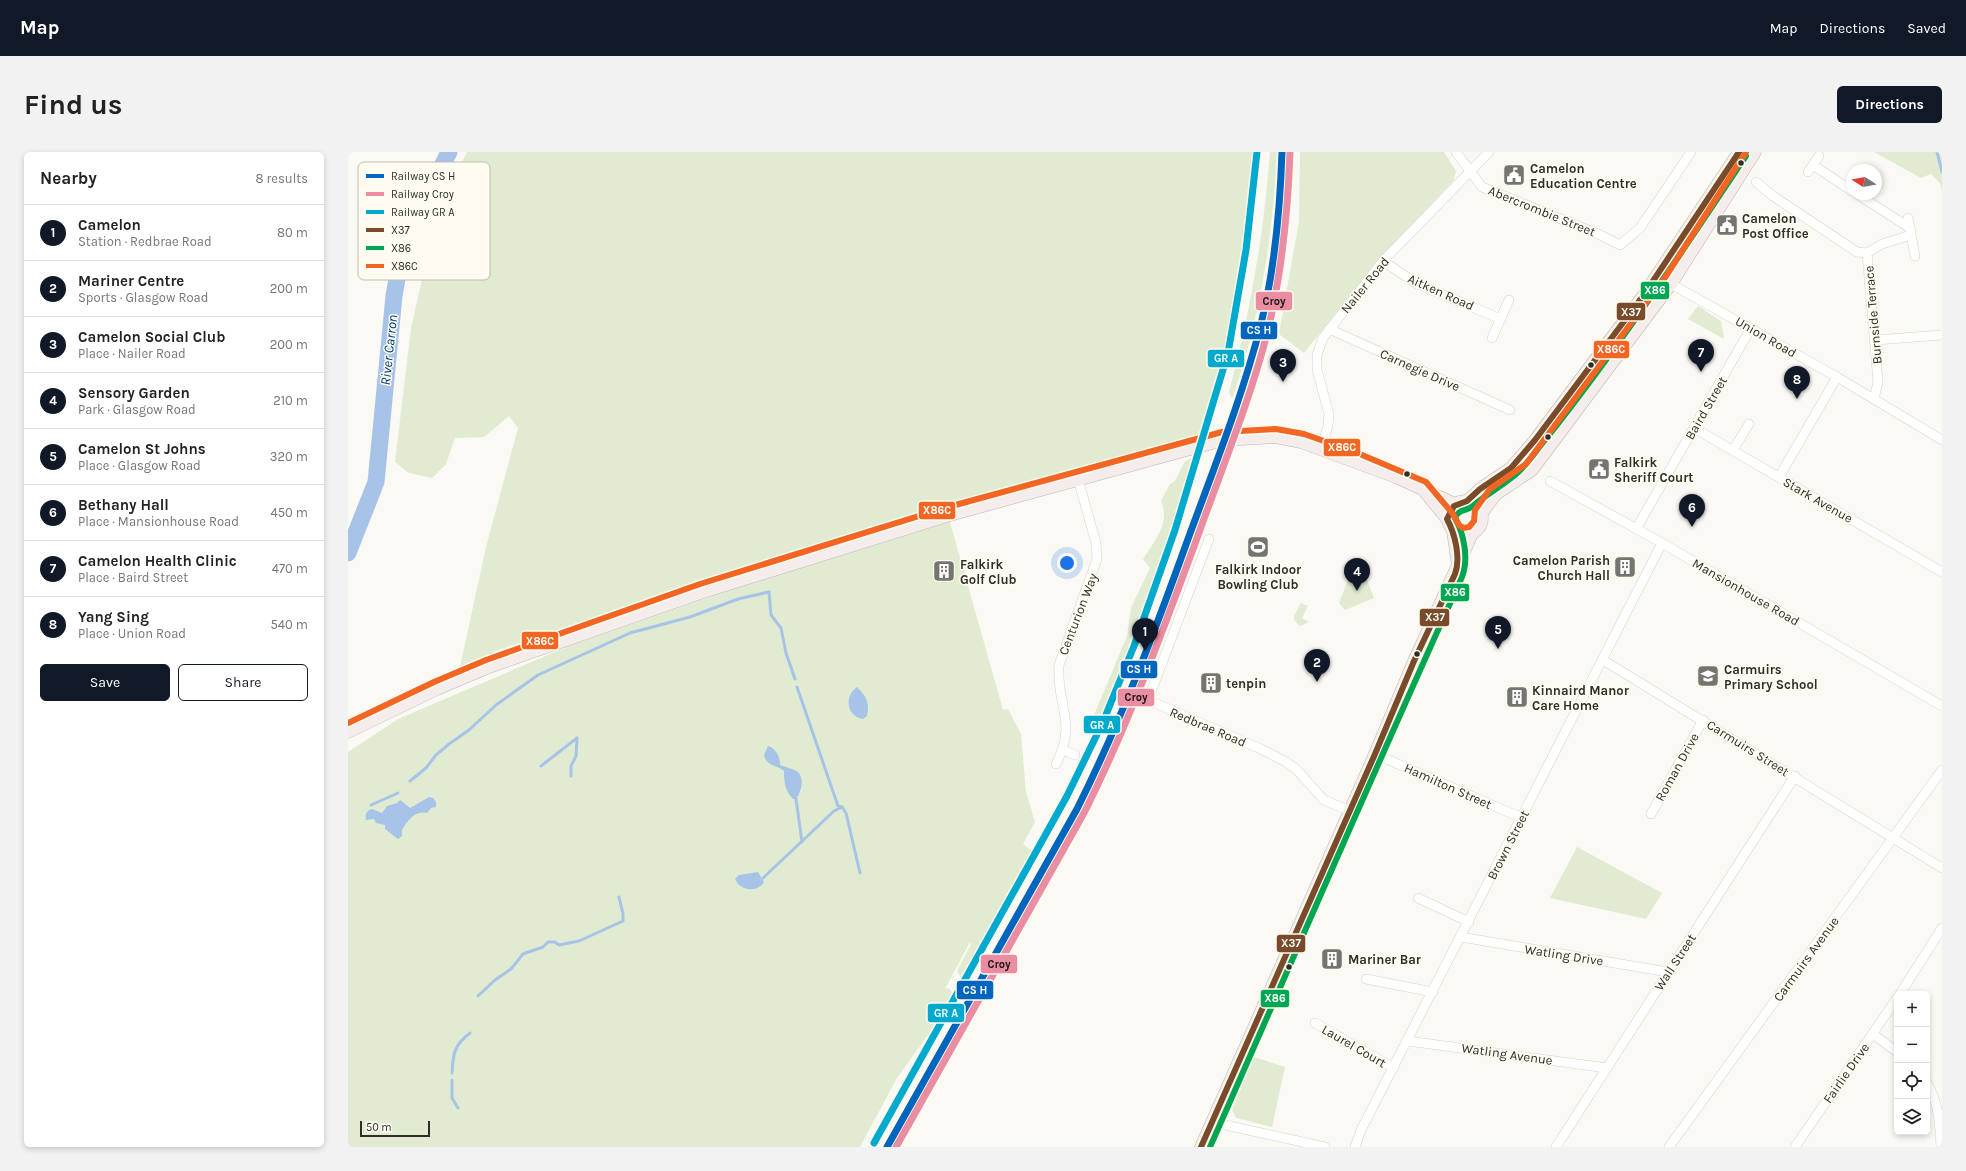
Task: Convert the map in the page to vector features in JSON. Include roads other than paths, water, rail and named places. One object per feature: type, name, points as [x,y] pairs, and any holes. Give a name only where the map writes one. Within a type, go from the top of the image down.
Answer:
[{"type":"main road","points":[[1447,519],[1448,513],[1461,502],[1511,468],[1535,440],[1643,296],[1739,152]]},
{"type":"main road","points":[[1453,531],[1462,536],[1476,532],[1482,523],[1482,513],[1496,494],[1532,470],[1671,284],[1755,152]]},
{"type":"main road","points":[[1643,296],[1658,283],[1671,284]]},
{"type":"main road","points":[[348,732],[470,675],[704,592],[950,515],[1223,440],[1275,437],[1301,442],[1396,477],[1422,489],[1461,502],[1476,505],[1482,513]]},
{"type":"main road","points":[[1422,489],[1447,519],[1453,531],[1458,566]]},
{"type":"main road","points":[[1201,1147],[1375,754],[1414,661],[1472,534]]},
{"type":"street","name":"Abercrombie Street","points":[[1456,152],[1482,187],[1598,234],[1620,245],[1640,228],[1691,152]]},
{"type":"street","name":"Nailer Road","points":[[1321,449],[1328,426],[1329,414],[1317,370],[1317,355],[1329,329],[1383,261],[1489,152]]},
{"type":"street","points":[[1819,156],[1811,168],[1846,187]]},
{"type":"street","points":[[1756,182],[1857,252],[1867,253]]},
{"type":"street","points":[[1867,200],[1908,226],[1915,256]]},
{"type":"street","name":"Burnside Terrace","points":[[1874,399],[1878,382],[1876,340],[1867,253],[1908,226]]},
{"type":"street","name":"Aitken Road","points":[[1383,261],[1417,284],[1501,319]]},
{"type":"street","name":"Union Road","points":[[1671,284],[1838,377],[1942,440]]},
{"type":"street","points":[[1492,338],[1509,300]]},
{"type":"street","name":"Baird Street","points":[[1636,529],[1751,328]]},
{"type":"street","name":"Carnegie Drive","points":[[1329,329],[1510,410]]},
{"type":"street","points":[[1876,340],[1942,335]]},
{"type":"street","points":[[1779,477],[1838,377]]},
{"type":"street","points":[[1733,450],[1750,424]]},
{"type":"street","name":"Stark Avenue","points":[[1694,428],[1942,572]]},
{"type":"street","name":"Centurion Way","points":[[1056,764],[1063,750],[1067,735],[1066,719],[1060,685],[1059,665],[1097,559],[1096,543],[1078,479]]},
{"type":"street","name":"Mansionhouse Road","points":[[1550,481],[1662,543],[1942,706]]},
{"type":"street","name":"Redbrae Road","points":[[1209,539],[1148,700],[1262,749],[1286,762],[1297,770],[1324,800],[1350,811]]},
{"type":"street","name":"Brown Street","points":[[1355,1147],[1361,1130],[1408,1041],[1662,543]]},
{"type":"street","name":"Carmuirs Street","points":[[1603,660],[1893,838]]},
{"type":"street","name":"Roman Drive","points":[[1651,814],[1703,720]]},
{"type":"street","points":[[1063,750],[1075,755]]},
{"type":"street","name":"Hamilton Street","points":[[1375,754],[1522,818]]},
{"type":"street","name":"Carmuirs Avenue","points":[[1669,1147],[1942,770]]},
{"type":"street","name":"Wall Street","points":[[1556,1147],[1794,776]]},
{"type":"street","points":[[1893,838],[1942,868]]},
{"type":"street","points":[[1418,898],[1469,922]]},
{"type":"street","points":[[1902,991],[1942,928]]},
{"type":"street","name":"Watling Drive","points":[[1461,937],[1668,972]]},
{"type":"street","points":[[1366,979],[1433,992]]},
{"type":"street","name":"Fairlie Drive","points":[[1795,1147],[1894,1002]]},
{"type":"street","name":"Laurel Court","points":[[1315,1023],[1394,1068]]},
{"type":"street","points":[[1873,1034],[1894,1050]]},
{"type":"street","name":"Watling Avenue","points":[[1408,1041],[1607,1068]]},
{"type":"street","points":[[1930,1086],[1939,1096],[1942,1147]]},
{"type":"street","points":[[1212,1122],[1325,1147]]},
{"type":"water","points":[[857,687],[868,703],[867,716],[863,719],[853,714],[849,705],[850,695]]},
{"type":"water","points":[[768,746],[773,748],[777,753],[780,759],[780,765],[798,772],[800,775],[802,786],[796,799],[793,799],[790,796],[787,790],[784,771],[769,763],[765,759],[764,755]]},
{"type":"water","points":[[429,797],[433,798],[436,802],[436,807],[431,808],[427,813],[423,812],[415,814],[402,830],[402,836],[398,839],[385,829],[385,825],[376,823],[374,819],[366,820],[366,813],[372,809],[382,813],[387,806],[397,803],[400,800],[410,808]]},
{"type":"water","points":[[758,872],[764,882],[757,888],[745,888],[737,883],[735,879],[739,875]]},
{"type":"waterway","name":"River Carron","points":[[444,162],[449,152]]},
{"type":"waterway","points":[[1937,152],[1942,172]]},
{"type":"waterway","name":"River Carron","points":[[348,553],[376,482],[397,280]]},
{"type":"waterway","points":[[410,781],[426,768],[436,755],[469,730],[496,705],[538,675],[630,633],[690,617],[738,599],[769,592],[771,615],[781,628],[786,653],[795,679]]},
{"type":"waterway","points":[[763,878],[834,811],[842,807],[838,806],[797,687]]},
{"type":"waterway","points":[[541,766],[577,738]]},
{"type":"waterway","points":[[571,776],[571,766],[576,756],[577,738]]},
{"type":"waterway","points":[[371,805],[398,793]]},
{"type":"waterway","points":[[796,799],[802,842]]},
{"type":"waterway","points":[[842,807],[846,813],[860,873]]},
{"type":"waterway","points":[[478,996],[495,980],[511,969],[523,954],[543,947],[548,942],[555,942],[559,945],[579,941],[623,921],[619,897]]},
{"type":"waterway","points":[[452,1073],[455,1050],[470,1033]]},
{"type":"waterway","points":[[452,1080],[452,1098],[458,1108]]},
{"type":"rail line","name":"Croy","points":[[896,1147],[1084,813],[1130,713],[1144,678],[1235,434],[1262,353],[1274,305],[1281,261],[1288,196],[1290,152]]},
{"type":"place","name":"Camelon Education Centre","points":[[1514,175]]},
{"type":"place","name":"Camelon Post Office","points":[[1727,225]]},
{"type":"place","name":"Camelon Health Clinic","points":[[1701,372]]},
{"type":"place","name":"Camelon Social Club","points":[[1283,382]]},
{"type":"place","name":"Yang Sing","points":[[1797,399]]},
{"type":"place","name":"Falkirk Sheriff Court","points":[[1599,469]]},
{"type":"place","name":"Bethany Hall","points":[[1692,527]]},
{"type":"place","name":"Falkirk Indoor Bowling Club","points":[[1258,547]]},
{"type":"place","name":"Camelon Parish Church Hall","points":[[1625,567]]},
{"type":"place","name":"Falkirk Golf Club","points":[[944,571]]},
{"type":"place","name":"Sensory Garden","points":[[1357,591]]},
{"type":"place","name":"Camelon St Johns","points":[[1498,649]]},
{"type":"place","name":"Camelon","points":[[1145,651]]},
{"type":"place","name":"Carmuirs Primary School","points":[[1708,676]]},
{"type":"place","name":"Mariner Centre","points":[[1317,682]]},
{"type":"place","name":"tenpin","points":[[1211,683]]},
{"type":"place","name":"Kinnaird Manor Care Home","points":[[1517,697]]},
{"type":"place","name":"Mariner Bar","points":[[1332,959]]}]
